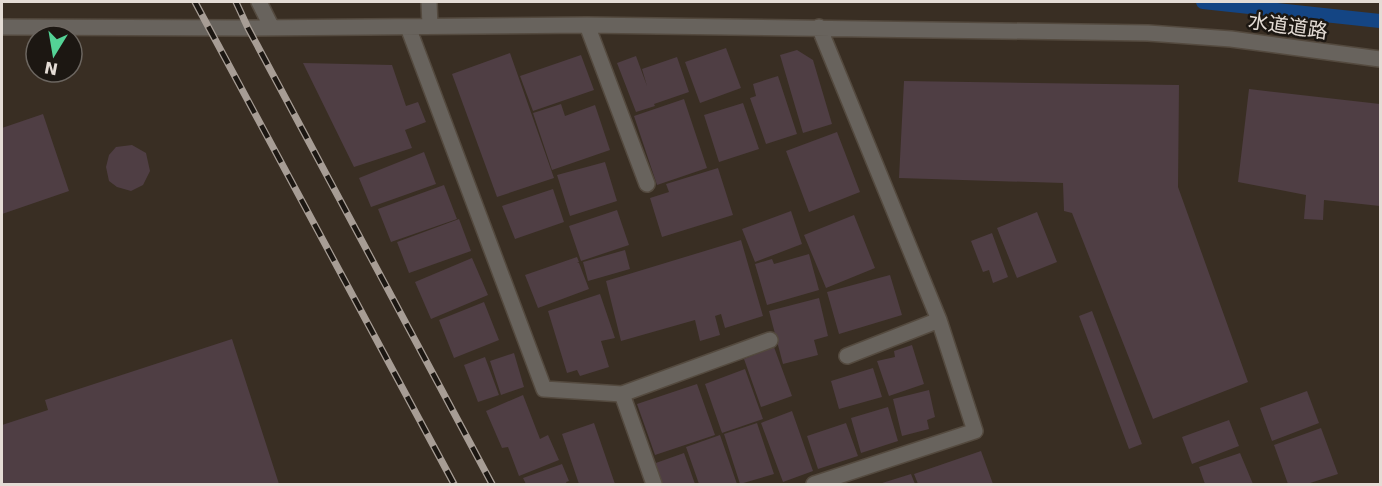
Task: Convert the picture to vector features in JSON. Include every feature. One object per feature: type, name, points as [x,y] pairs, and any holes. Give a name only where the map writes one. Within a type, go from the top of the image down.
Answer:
[{"type":"street","points":[[259,2],[272,28]]},
{"type":"street","points":[[429,2],[430,26]]},
{"type":"street","points":[[587,25],[647,184]]},
{"type":"street","name":"水道道路","points":[[2,27],[272,28],[587,25],[1148,33],[1231,39],[1380,59]]},
{"type":"street","points":[[408,27],[544,389],[622,394],[770,340]]},
{"type":"street","points":[[814,484],[975,432],[939,320],[819,27]]},
{"type":"street","points":[[847,356],[939,320]]},
{"type":"street","points":[[622,394],[654,484]]},
{"type":"building","points":[[726,48],[741,88],[700,103],[685,62]]},
{"type":"building","points":[[797,50],[813,60],[832,124],[803,133],[780,55]]},
{"type":"building","points":[[510,53],[554,178],[497,197],[452,74]]},
{"type":"building","points":[[581,55],[594,90],[533,111],[520,76]]},
{"type":"building","points":[[636,56],[647,86],[642,69],[677,57],[689,92],[636,112],[617,63]]},
{"type":"building","points":[[303,63],[392,65],[406,106],[418,102],[426,122],[405,130],[412,148],[354,167]]},
{"type":"building","points":[[778,76],[797,134],[766,144],[750,98],[756,96],[753,84]]},
{"type":"building","points":[[904,81],[1179,85],[1178,187],[1248,382],[1153,419],[1072,213],[1064,211],[1063,183],[899,178]]},
{"type":"building","points":[[1249,89],[1380,104],[1380,206],[1324,200],[1323,220],[1304,219],[1306,195],[1238,182]]},
{"type":"building","points":[[684,99],[707,168],[657,185],[634,116]]},
{"type":"building","points":[[743,103],[759,149],[719,162],[704,115]]},
{"type":"building","points":[[561,104],[565,116],[595,105],[610,150],[552,170],[533,113]]},
{"type":"building","points":[[43,114],[69,191],[2,214],[2,128]]},
{"type":"building","points":[[837,132],[860,192],[809,212],[786,151]]},
{"type":"building","points":[[132,145],[146,153],[150,171],[143,185],[131,191],[117,187],[109,181],[106,167],[109,155],[116,147]]},
{"type":"building","points":[[424,152],[436,184],[371,207],[359,178]]},
{"type":"building","points":[[605,162],[617,201],[570,216],[557,175]]},
{"type":"building","points":[[718,168],[733,215],[662,237],[650,198],[669,192],[666,184]]},
{"type":"building","points":[[444,185],[457,219],[391,242],[378,209]]},
{"type":"building","points":[[553,189],[564,222],[515,239],[502,206]]},
{"type":"building","points":[[617,210],[629,245],[581,261],[569,226]]},
{"type":"building","points":[[791,211],[802,244],[755,262],[742,229]]},
{"type":"building","points":[[1037,212],[1057,262],[1017,278],[997,228]]},
{"type":"building","points":[[854,215],[875,268],[826,288],[804,235]]},
{"type":"building","points":[[459,219],[471,251],[409,273],[397,242]]},
{"type":"building","points":[[992,233],[1008,277],[993,283],[989,270],[983,272],[971,241]]},
{"type":"building","points":[[741,240],[763,316],[725,328],[721,314],[715,316],[720,335],[700,341],[695,320],[621,341],[606,281]]},
{"type":"building","points":[[625,250],[630,269],[588,281],[583,262]]},
{"type":"building","points":[[809,254],[819,290],[767,305],[755,264],[772,259],[774,264]]},
{"type":"building","points":[[577,257],[579,262],[577,263],[579,263],[589,289],[538,308],[525,275]]},
{"type":"building","points":[[472,258],[488,295],[431,319],[415,282]]},
{"type":"building","points":[[890,275],[902,315],[839,334],[827,292]]},
{"type":"building","points":[[600,294],[615,338],[601,341],[609,367],[580,376],[577,370],[567,373],[548,311]]},
{"type":"building","points":[[819,298],[828,336],[814,340],[818,355],[783,364],[769,311]]},
{"type":"building","points":[[484,302],[499,340],[454,358],[439,320]]},
{"type":"building","points":[[1092,311],[1142,444],[1129,449],[1079,316]]},
{"type":"building","points":[[232,339],[279,484],[2,484],[2,425],[48,410],[45,400]]},
{"type":"building","points":[[912,345],[924,384],[889,396],[877,361],[895,357],[894,351]]},
{"type":"building","points":[[774,347],[792,396],[761,407],[744,359]]},
{"type":"building","points":[[514,353],[524,387],[501,395],[490,361]]},
{"type":"building","points":[[485,357],[499,395],[478,402],[464,365]]},
{"type":"building","points":[[873,368],[882,397],[839,409],[831,381]]},
{"type":"building","points":[[745,369],[763,419],[722,433],[705,384]]},
{"type":"building","points":[[697,384],[715,435],[655,455],[637,404]]},
{"type":"building","points":[[929,390],[935,417],[927,420],[929,429],[902,436],[893,399]]},
{"type":"building","points":[[1307,391],[1319,423],[1272,441],[1260,408]]},
{"type":"building","points":[[523,395],[540,439],[548,435],[559,460],[519,476],[508,447],[502,448],[486,411]]},
{"type":"building","points":[[888,407],[898,441],[861,453],[851,418]]},
{"type":"building","points":[[792,411],[813,471],[783,482],[761,423]]},
{"type":"building","points":[[1229,420],[1239,446],[1192,464],[1182,437]]},
{"type":"building","points":[[594,423],[615,484],[579,484],[562,434]]},
{"type":"building","points":[[757,423],[774,474],[740,484],[724,434]]},
{"type":"building","points":[[846,423],[858,456],[818,469],[807,436]]},
{"type":"building","points":[[1321,428],[1338,474],[1307,484],[1288,484],[1274,445]]},
{"type":"building","points":[[720,435],[737,484],[699,484],[686,447]]},
{"type":"building","points":[[981,451],[993,484],[918,484],[914,474]]},
{"type":"building","points":[[684,453],[695,484],[661,484],[653,464]]},
{"type":"building","points":[[1240,453],[1253,484],[1205,484],[1199,467]]},
{"type":"building","points":[[562,464],[569,481],[566,482],[567,484],[526,484],[523,478]]},
{"type":"building","points":[[911,474],[915,484],[879,484]]},
{"type":"waterway","points":[[1203,2],[1380,21]]},
{"type":"railway","points":[[195,2],[454,484]]},
{"type":"railway","points":[[236,2],[492,484]]}]
